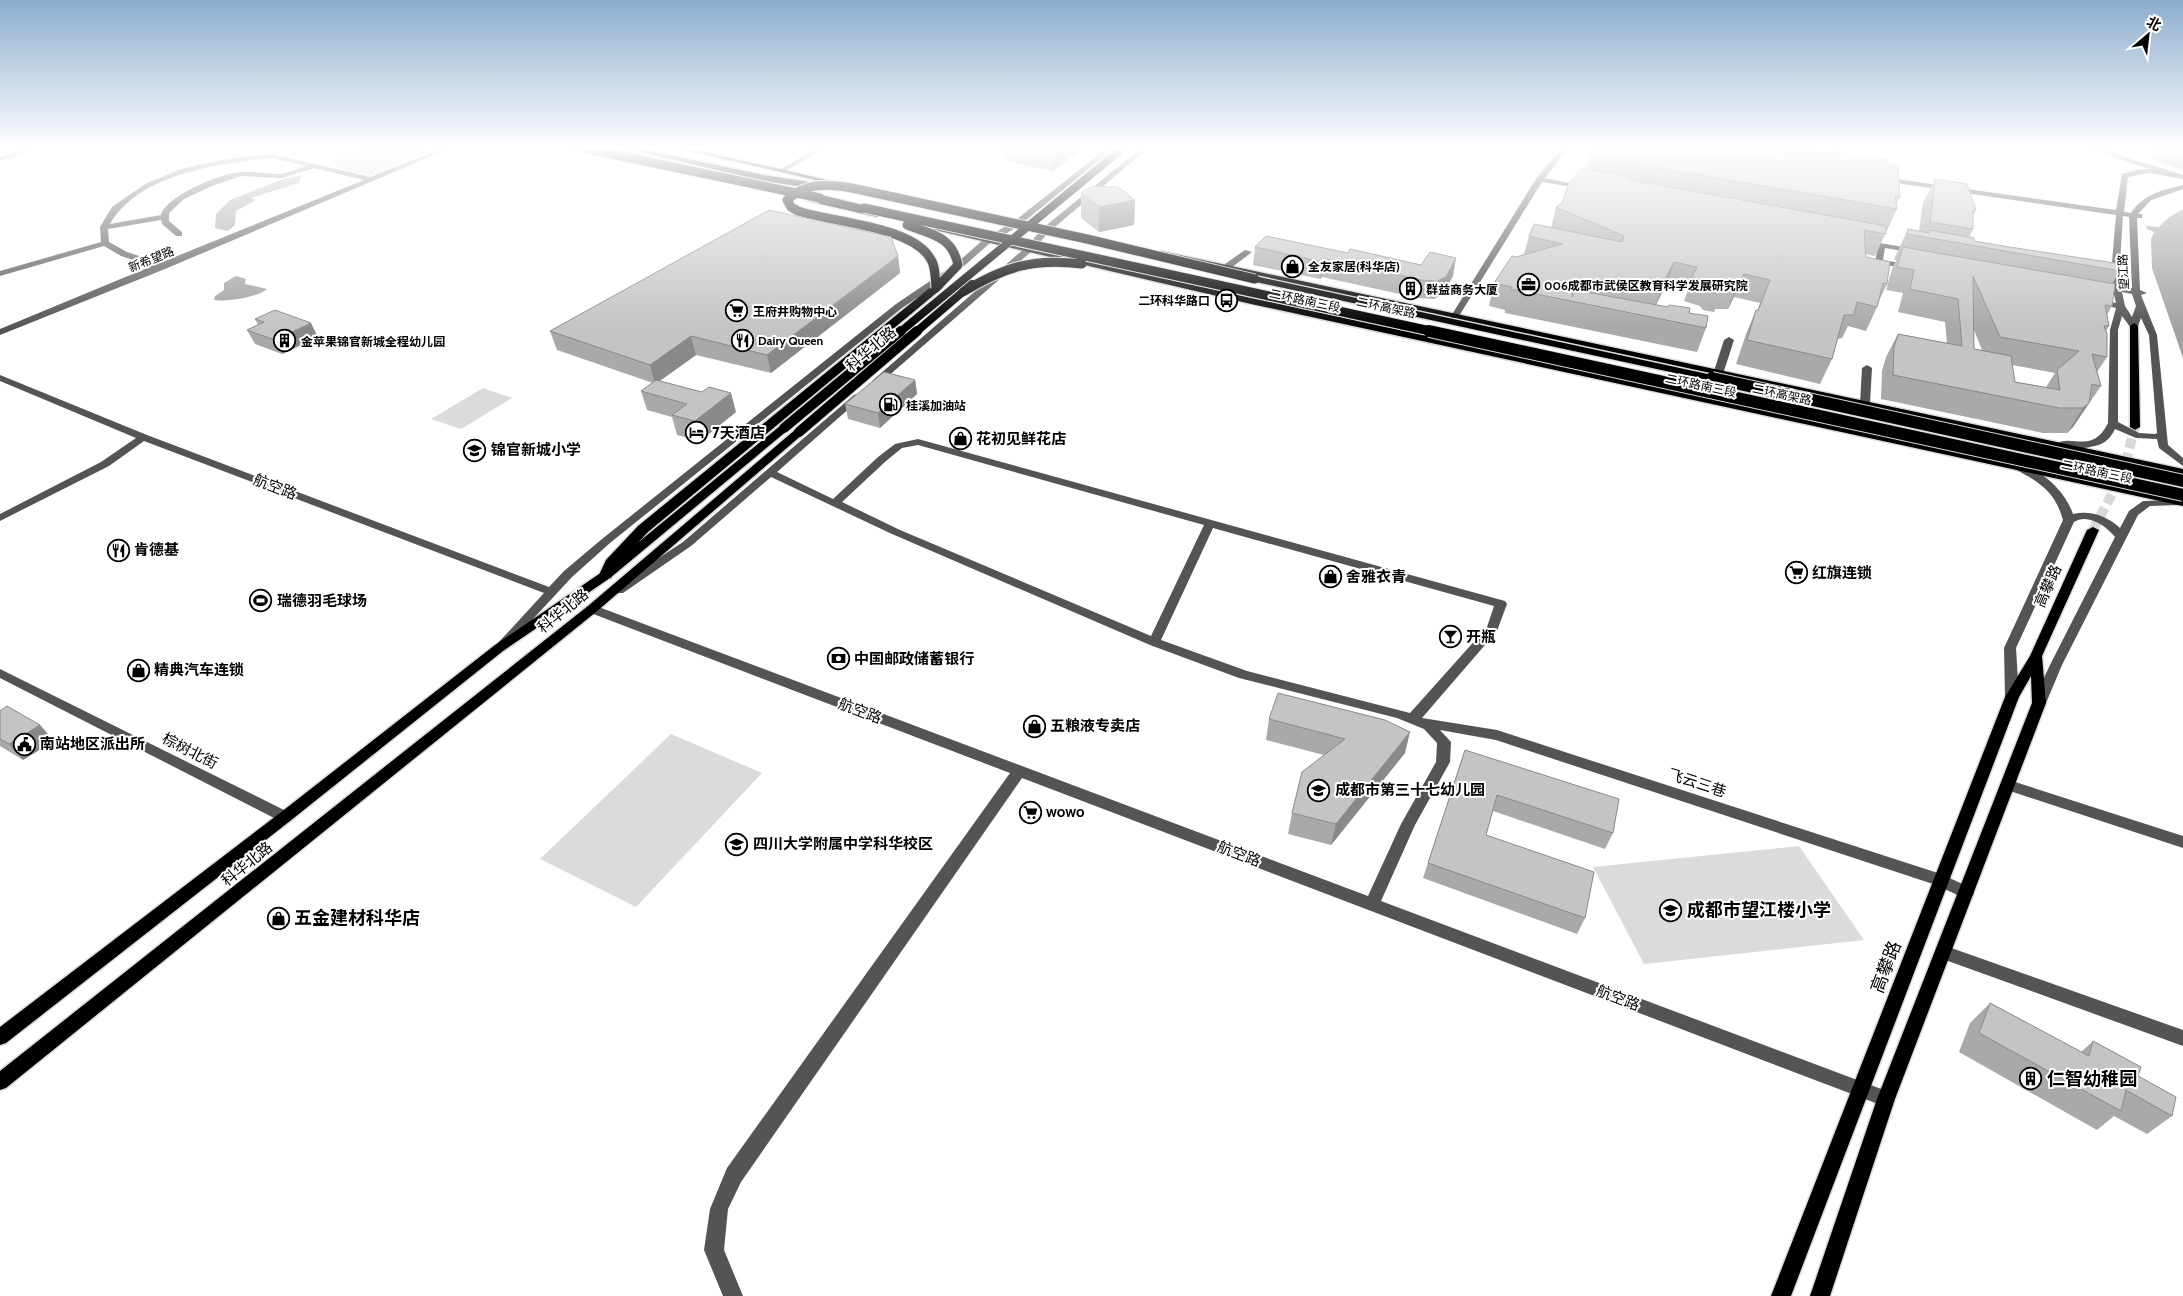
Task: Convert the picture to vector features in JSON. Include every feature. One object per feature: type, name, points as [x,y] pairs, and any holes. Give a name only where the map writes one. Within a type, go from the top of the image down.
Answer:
[{"type":"highway","points":[[791,208],[888,232],[916,244],[926,251],[930,258],[936,288]]},
{"type":"highway","points":[[606,575],[611,563],[643,529],[936,288],[958,265],[955,251],[949,244],[935,236],[865,208]]},
{"type":"highway","name":"二环高架路","points":[[866,208],[1500,345],[2182,500]]},
{"type":"highway","name":"二环高架路","points":[[928,208],[2183,481]]},
{"type":"highway","points":[[946,208],[1087,239],[1255,279]]},
{"type":"highway","points":[[963,292],[989,275],[1003,269],[1032,263],[1064,262],[1446,341],[1500,345]]},
{"type":"main road","name":"二环路南三段","points":[[846,208],[1251,301],[2182,500]]},
{"type":"main road","name":"二环路南三段","points":[[949,208],[1016,224],[1228,266],[2183,472]]},
{"type":"main road","name":"科华北路","points":[[0,1037],[285,817],[499,648],[606,575],[1051,208]]},
{"type":"main road","name":"科华北路","points":[[0,1082],[592,609],[1061,208]]},
{"type":"main road","name":"望江路","points":[[2134,326],[2135,427]]},
{"type":"main road","name":"高攀路","points":[[1780,1296],[2012,697],[2036,656],[2093,530]]},
{"type":"main road","name":"高攀路","points":[[1820,1296],[1886,1100],[2009,786],[2039,703],[2036,656]]},
{"type":"street","points":[[105,242],[104,227],[116,208]]},
{"type":"street","points":[[170,208],[165,213],[165,222],[179,234]]},
{"type":"street","name":"新希望路","points":[[0,332],[303,208]]},
{"type":"street","points":[[499,648],[568,574],[606,541],[899,306],[961,264],[987,241],[1016,224],[1035,208]]},
{"type":"street","points":[[592,609],[687,544],[1029,249],[1046,230],[1072,208]]},
{"type":"street","points":[[1455,316],[1522,208]]},
{"type":"street","points":[[2081,208],[2136,216],[2138,208]]},
{"type":"street","name":"望江路","points":[[2120,208],[2116,288],[2121,306],[2134,326]]},
{"type":"street","name":"望江路","points":[[2134,326],[2140,306],[2136,216]]},
{"type":"street","points":[[104,227],[165,217]]},
{"type":"street","points":[[1853,240],[1921,253]]},
{"type":"street","points":[[0,274],[105,242],[124,254],[162,267]]},
{"type":"street","points":[[1882,246],[1879,262],[1918,269]]},
{"type":"street","points":[[1228,266],[1248,252]]},
{"type":"street","points":[[2087,283],[2140,293]]},
{"type":"street","points":[[2060,445],[2089,445],[2100,441],[2109,434],[2113,423],[2114,330],[2121,306],[2083,299]]},
{"type":"street","points":[[2140,306],[2153,335],[2163,446],[2183,463]]},
{"type":"street","points":[[1719,371],[1729,340]]},
{"type":"street","points":[[1866,403],[1867,368]]},
{"type":"street","name":"航空路","points":[[0,378],[143,437],[552,592]]},
{"type":"street","points":[[2113,423],[2118,428],[2138,435],[2150,437],[2161,435]]},
{"type":"street","points":[[0,518],[105,464],[143,437]]},
{"type":"street","points":[[835,504],[893,450],[899,446],[918,442],[1501,604],[1493,628],[1412,720]]},
{"type":"street","points":[[2017,466],[2039,478],[2055,490],[2066,506],[2069,520]]},
{"type":"street","points":[[770,473],[896,532],[1154,642],[1244,675],[1400,714],[1429,726],[1444,742],[1443,762],[1408,824],[1372,904]]},
{"type":"street","points":[[2039,703],[2056,665],[2133,513],[2147,503],[2182,500]]},
{"type":"street","points":[[2012,697],[2010,648],[2069,520],[2073,516],[2079,515],[2098,519],[2116,528],[2121,537]]},
{"type":"street","points":[[1154,642],[1210,523]]},
{"type":"street","name":"航空路","points":[[592,609],[1886,1100]]},
{"type":"street","name":"棕树北街","points":[[0,672],[285,817]]},
{"type":"street","name":"飞云三巷","points":[[1412,720],[1497,735],[1941,880],[1966,892]]},
{"type":"street","points":[[733,1296],[714,1250],[719,1209],[734,1175],[1019,771]]},
{"type":"street","points":[[2009,786],[2183,842]]},
{"type":"street","points":[[1943,952],[2183,1038]]},
{"type":"shaded area","points":[[222,208],[241,208],[236,211],[235,225],[228,231],[215,228],[216,214]]},
{"type":"shaded area","points":[[2183,209],[2183,358],[2152,268],[2151,239],[2154,232],[2147,229],[2146,226],[2159,227],[2168,218]]},
{"type":"shaded area","points":[[236,276],[246,279],[245,284],[267,289],[242,298],[214,300],[215,296],[224,290],[224,283]]},
{"type":"shaded area","points":[[483,388],[512,398],[461,429],[431,419]]},
{"type":"shaded area","points":[[671,734],[762,773],[636,907],[540,859]]},
{"type":"shaded area","points":[[1799,846],[1864,940],[1644,964],[1593,867]]},
{"type":"building","points":[[1559,208],[1789,208],[1886,226],[1886,234],[1864,230],[1866,257],[1890,262],[1887,284],[1883,283],[1877,307],[1857,302],[1854,315],[1844,315],[1832,359],[1747,340],[1756,310],[1758,311],[1770,280],[1744,274],[1737,285],[1723,285],[1723,288],[1712,287],[1708,282],[1692,277],[1697,267],[1674,262],[1664,282],[1574,279],[1572,297],[1575,290],[1668,307],[1669,305],[1690,308],[1689,313],[1708,316],[1706,328],[1511,289],[1512,287],[1494,283],[1512,256],[1516,257],[1562,244],[1529,236],[1534,224],[1622,242],[1624,236]]},
{"type":"building","points":[[1932,208],[1975,208],[1976,210],[1973,210],[1973,229],[1930,222]]},
{"type":"building","name":"王府井购物中心","points":[[769,210],[891,237],[898,256],[767,355],[691,336],[650,365],[550,331]]},
{"type":"building","points":[[1908,229],[1929,233],[1929,230],[1974,238],[1974,241],[2121,264],[2120,271],[1907,234]]},
{"type":"building","points":[[1266,236],[1348,253],[1350,249],[1421,265],[1430,252],[1456,258],[1446,277],[1437,281],[1421,280],[1325,259],[1323,262],[1255,247]]},
{"type":"building","points":[[1903,247],[2115,284],[2112,306],[2105,305],[2109,326],[2104,326],[2107,334],[2107,357],[2092,354],[2101,386],[2092,384],[2089,403],[2083,408],[2059,408],[1893,375],[1894,347],[1898,334],[1962,346],[1958,299],[1910,289],[1914,270],[1897,267]],"holes":[[[1973,276],[2000,337],[2079,351],[2057,370],[2060,390],[2015,382],[2011,356],[1974,349]]]},
{"type":"building","points":[[275,310],[311,323],[275,340],[247,330],[264,322],[255,319]]},
{"type":"building","points":[[884,372],[915,380],[878,413],[845,404]]},
{"type":"building","points":[[656,380],[702,392],[709,387],[731,393],[695,421],[672,415],[687,404],[641,391]]},
{"type":"building","points":[[1278,693],[1385,720],[1410,732],[1336,824],[1292,813],[1302,772],[1345,739],[1269,719]]},
{"type":"building","points":[[7,706],[40,725],[9,744],[0,739],[0,711]]},
{"type":"building","points":[[1465,750],[1619,799],[1613,833],[1497,795],[1486,835],[1594,872],[1585,918],[1428,863]]},
{"type":"building","points":[[1990,1003],[2089,1056],[2093,1041],[2141,1067],[2138,1076],[2176,1097],[2172,1116],[2126,1090],[2121,1111],[1979,1033]]},
{"type":"tunnel","points":[[2093,530],[2122,475],[2135,427]]},
{"type":"place","name":"全友家居(科华店)","points":[[1292,266]]},
{"type":"place","name":"006成都市武侯区教育科学发展研究院","points":[[1528,285]]},
{"type":"place","name":"群益商务大厦","points":[[1410,289]]},
{"type":"place","name":"二环科华路口","points":[[1226,300]]},
{"type":"place","name":"王府井购物中心","points":[[737,311]]},
{"type":"place","name":"Dairy Queen","points":[[742,340]]},
{"type":"place","name":"金苹果锦官新城全程幼儿园","points":[[285,341]]},
{"type":"place","name":"桂溪加油站","points":[[890,405]]},
{"type":"place","name":"7天酒店","points":[[696,433]]},
{"type":"place","name":"花初见鲜花店","points":[[960,439]]},
{"type":"place","name":"锦官新城小学","points":[[475,450]]},
{"type":"place","name":"肯德基","points":[[118,550]]},
{"type":"place","name":"红旗连锁","points":[[1796,573]]},
{"type":"place","name":"舍雅衣青","points":[[1330,577]]},
{"type":"place","name":"瑞德羽毛球场","points":[[261,601]]},
{"type":"place","name":"开瓶","points":[[1450,637]]},
{"type":"place","name":"中国邮政储蓄银行","points":[[838,659]]},
{"type":"place","name":"精典汽车连锁","points":[[138,670]]},
{"type":"place","name":"五粮液专卖店","points":[[1034,726]]},
{"type":"place","name":"南站地区派出所","points":[[24,744]]},
{"type":"place","name":"成都市第三十七幼儿园","points":[[1319,790]]},
{"type":"place","name":"wowo","points":[[1030,812]]},
{"type":"place","name":"四川大学附属中学科华校区","points":[[737,844]]},
{"type":"place","name":"成都市望江楼小学","points":[[1671,910]]},
{"type":"place","name":"五金建材科华店","points":[[278,918]]},
{"type":"place","name":"仁智幼稚园","points":[[2031,1079]]}]
